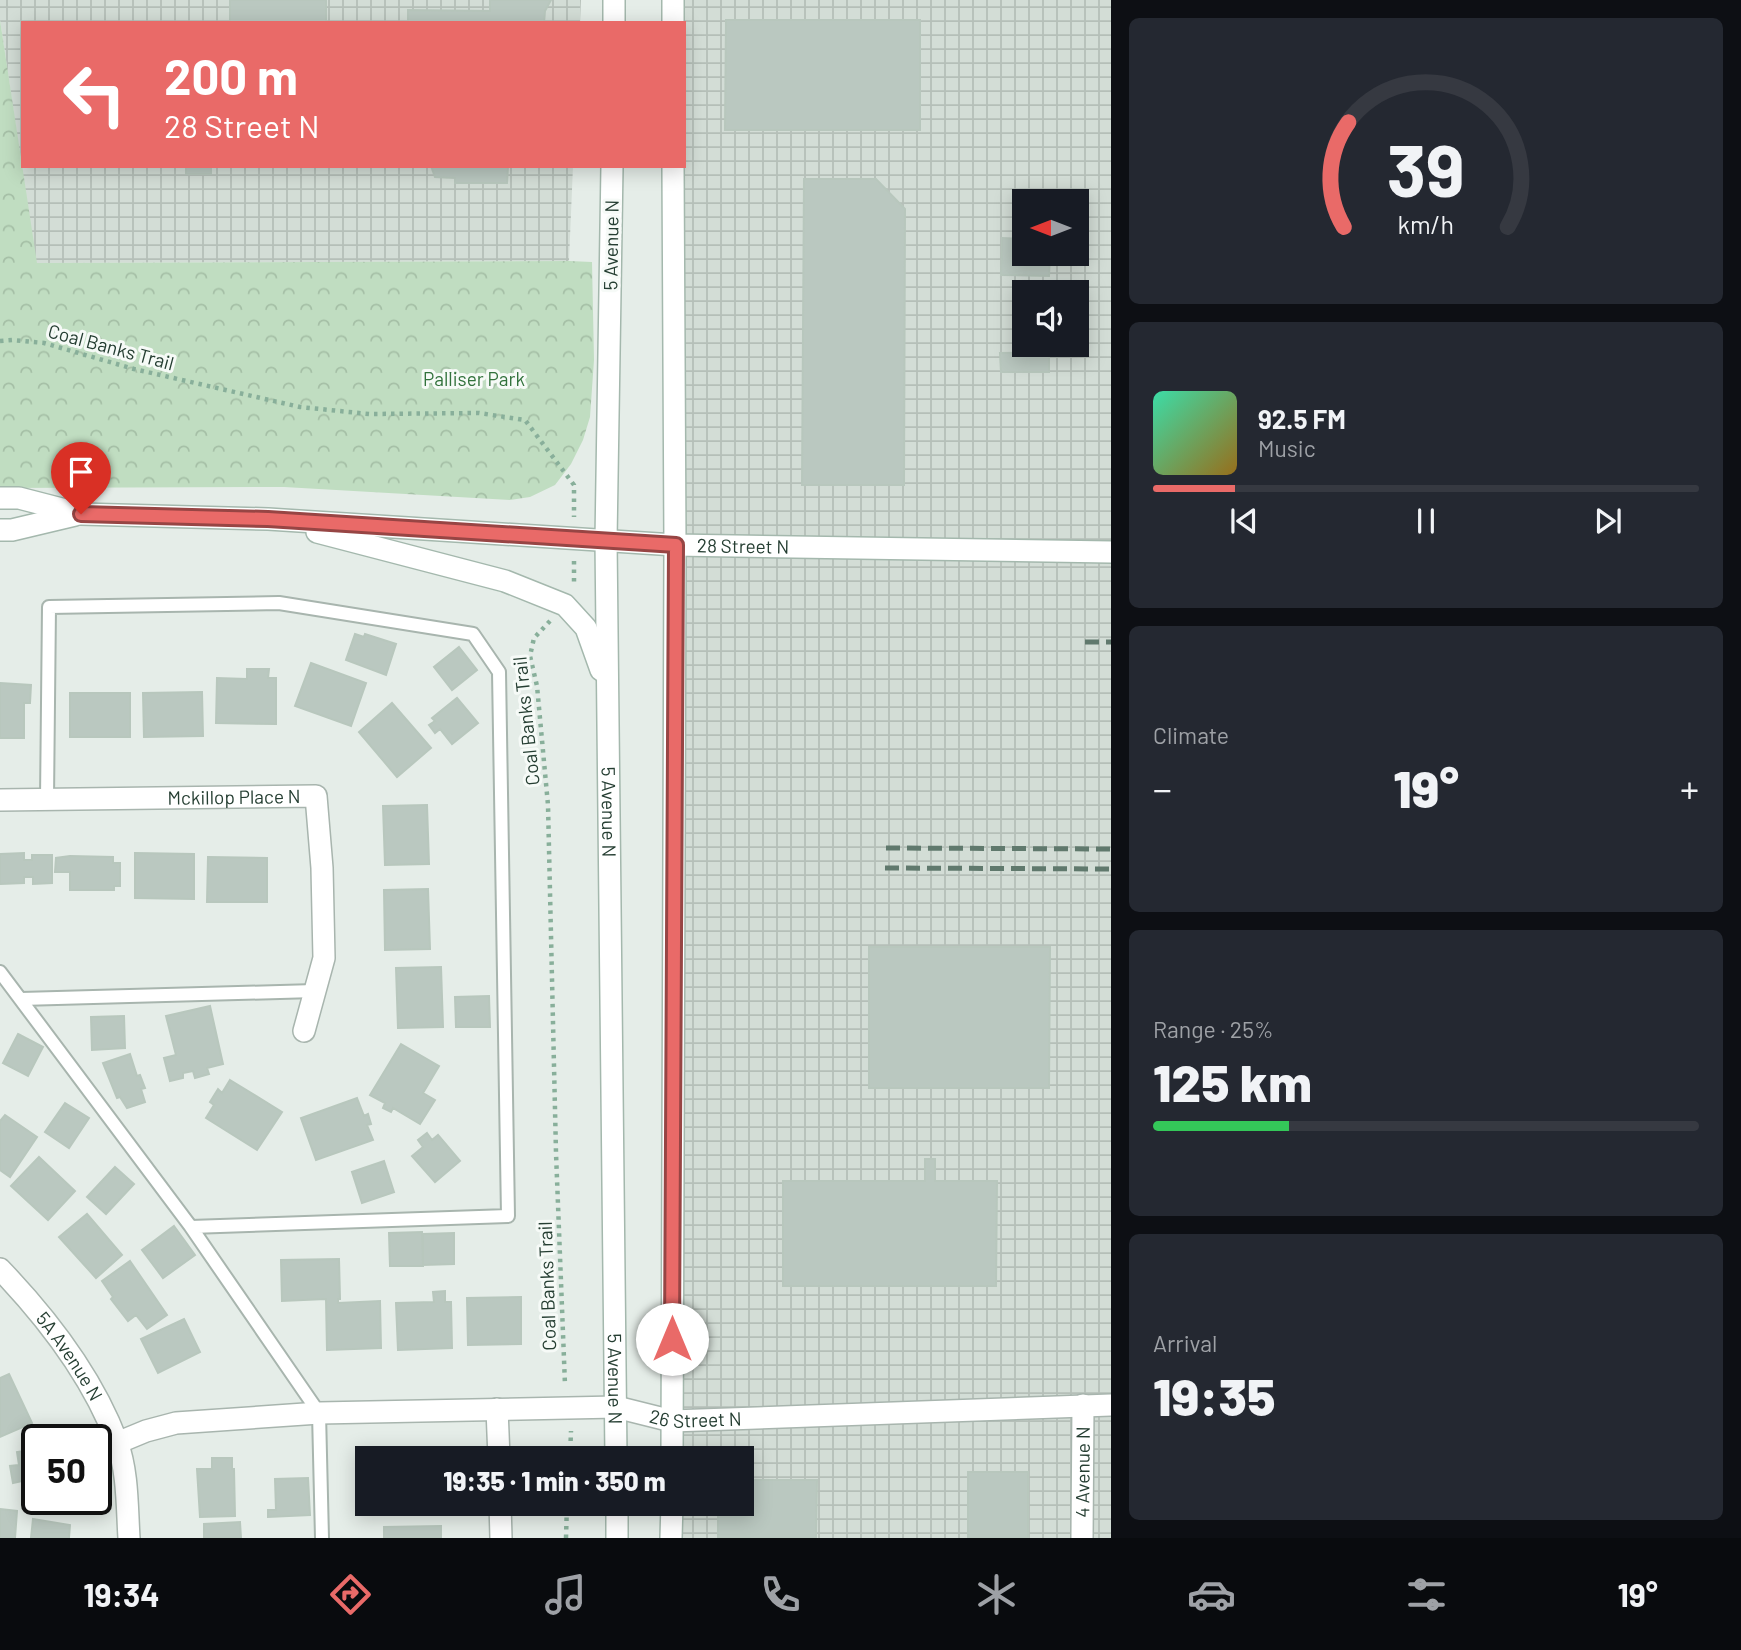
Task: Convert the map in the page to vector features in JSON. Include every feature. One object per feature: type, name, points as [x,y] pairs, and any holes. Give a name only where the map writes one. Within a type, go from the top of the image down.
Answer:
[{"type":"main road","points":[[614,0],[614,21]]},
{"type":"main road","points":[[673,0],[673,21]]},
{"type":"main road","name":"5 Avenue N","points":[[612,168],[606,540],[616,1446]]},
{"type":"main road","points":[[672,1446],[676,545],[673,168]]},
{"type":"main road","name":"28 Street N","points":[[0,498],[19,498],[81,514],[268,519],[676,545],[1111,552]]},
{"type":"main road","name":"28 Street N","points":[[0,530],[12,530],[81,514]]},
{"type":"main road","points":[[268,519],[505,581],[565,605],[586,628],[609,698]]},
{"type":"main road","name":"Mckillop Place N","points":[[0,800],[316,796],[322,868],[324,958],[304,1031]]},
{"type":"main road","name":"5A Avenue N","points":[[0,1269],[25,1295],[66,1350],[95,1396],[117,1443],[125,1483],[129,1538]]},
{"type":"main road","name":"4 Avenue N","points":[[1082,1538],[1083,1405]]},
{"type":"main road","name":"26 Street N","points":[[117,1443],[176,1423],[319,1413],[616,1407],[672,1421],[1111,1405]]},
{"type":"main road","points":[[497,1409],[499,1446]]},
{"type":"main road","points":[[500,1516],[500,1538]]},
{"type":"main road","points":[[617,1516],[617,1538]]},
{"type":"main road","points":[[671,1516],[671,1538]]},
{"type":"lane","points":[[47,799],[49,607],[279,603],[474,634],[499,672],[508,1216],[191,1227]]},
{"type":"lane","points":[[0,972],[191,1227],[319,1413],[322,1538]]},
{"type":"lane","points":[[21,999],[315,991]]},
{"type":"path","name":"Coal Banks Trail","points":[[0,341],[44,343],[134,369],[300,407],[369,414],[479,413],[525,420],[563,474],[574,485],[574,594],[534,638],[530,656],[537,686],[548,805],[564,1381],[573,1408],[571,1446]]},
{"type":"path","points":[[566,1538],[567,1516]]},
{"type":"shaded area","points":[[0,0],[581,0],[580,21],[21,21],[21,162],[0,20]]},
{"type":"shaded area","points":[[681,0],[1111,0],[1111,1538],[683,1538],[682,1516],[754,1516],[754,1446],[680,1446],[679,168],[686,168],[686,21],[681,21]]},
{"type":"shaded area","points":[[22,168],[573,168],[569,261],[36,263]]},
{"type":"green space","name":"Palliser Park","points":[[0,20],[37,263],[592,262],[594,360],[590,417],[583,440],[571,464],[555,485],[530,497],[510,500],[284,487],[0,488]]},
{"type":"building","points":[[230,0],[326,0],[326,21],[230,21]]},
{"type":"building","points":[[490,0],[551,0],[545,11],[544,21],[408,21],[408,10],[490,11]]},
{"type":"building","points":[[726,20],[920,20],[920,130],[725,130]]},
{"type":"building","points":[[186,168],[211,168],[211,174],[186,174]]},
{"type":"building","points":[[432,168],[508,168],[507,183],[455,183],[455,178],[435,177]]},
{"type":"building","points":[[804,179],[876,179],[905,209],[904,485],[802,485]]},
{"type":"building","points":[[1002,238],[1012,238],[1012,266],[1049,266],[1049,276],[1001,275]]},
{"type":"building","points":[[1000,353],[1012,353],[1012,357],[1049,357],[1049,372],[1001,372]]},
{"type":"building","points":[[355,634],[364,637],[365,634],[396,644],[386,675],[346,660]]},
{"type":"building","points":[[459,647],[477,670],[452,690],[434,667]]},
{"type":"building","points":[[311,663],[366,683],[351,726],[295,706]]},
{"type":"building","points":[[247,669],[269,669],[268,678],[276,678],[276,724],[216,723],[217,678],[247,679]]},
{"type":"building","points":[[0,683],[31,685],[30,703],[24,703],[24,738],[0,738]]},
{"type":"building","points":[[202,692],[203,736],[144,737],[143,693]]},
{"type":"building","points":[[70,693],[130,693],[130,737],[70,737]]},
{"type":"building","points":[[457,698],[478,723],[452,744],[440,729],[435,733],[429,725],[435,721],[432,718]]},
{"type":"building","points":[[392,703],[431,748],[397,777],[359,732]]},
{"type":"building","points":[[427,805],[429,864],[385,865],[383,806]]},
{"type":"building","points":[[24,853],[24,860],[32,860],[32,855],[52,855],[52,883],[33,884],[33,877],[24,877],[24,883],[0,884],[0,854]]},
{"type":"building","points":[[135,853],[194,854],[194,899],[135,898]]},
{"type":"building","points":[[113,857],[113,863],[120,863],[120,886],[114,886],[114,890],[70,890],[70,872],[55,872],[56,858]]},
{"type":"building","points":[[208,857],[267,858],[267,902],[207,902]]},
{"type":"building","points":[[428,889],[430,949],[385,950],[384,890]]},
{"type":"building","points":[[869,947],[1050,947],[1049,1088],[869,1088]]},
{"type":"building","points":[[441,967],[443,1027],[398,1028],[396,968]]},
{"type":"building","points":[[489,996],[490,1027],[456,1027],[455,997]]},
{"type":"building","points":[[210,1006],[223,1064],[207,1068],[209,1074],[195,1078],[193,1071],[183,1073],[183,1078],[170,1081],[164,1058],[176,1055],[166,1016]]},
{"type":"building","points":[[124,1016],[125,1048],[92,1050],[91,1017]]},
{"type":"building","points":[[18,1034],[43,1047],[28,1076],[3,1063]]},
{"type":"building","points":[[401,1044],[439,1066],[423,1093],[435,1100],[420,1124],[393,1108],[391,1112],[383,1108],[385,1103],[370,1095]]},
{"type":"building","points":[[130,1054],[137,1076],[140,1075],[145,1088],[141,1089],[145,1102],[127,1108],[120,1097],[117,1098],[103,1063]]},
{"type":"building","points":[[230,1080],[282,1112],[257,1150],[206,1118],[214,1105],[210,1102],[218,1089],[222,1093]]},
{"type":"building","points":[[357,1098],[364,1116],[368,1114],[371,1124],[367,1125],[373,1140],[316,1160],[301,1118]]},
{"type":"building","points":[[65,1103],[89,1118],[69,1148],[45,1132]]},
{"type":"building","points":[[5,1115],[37,1137],[10,1177],[0,1170],[0,1121]]},
{"type":"building","points":[[427,1133],[432,1140],[438,1135],[460,1161],[435,1182],[412,1156],[423,1147],[418,1140]]},
{"type":"building","points":[[39,1157],[75,1191],[48,1220],[11,1186]]},
{"type":"building","points":[[925,1159],[935,1159],[935,1181],[997,1181],[996,1286],[783,1286],[783,1181],[925,1181]]},
{"type":"building","points":[[384,1161],[394,1192],[362,1203],[352,1172]]},
{"type":"building","points":[[115,1167],[134,1184],[106,1214],[87,1197]]},
{"type":"building","points":[[87,1214],[122,1255],[96,1278],[59,1237]]},
{"type":"building","points":[[174,1226],[195,1255],[163,1278],[142,1250]]},
{"type":"building","points":[[422,1232],[423,1266],[390,1266],[389,1233]]},
{"type":"building","points":[[454,1233],[454,1264],[423,1265],[423,1234]]},
{"type":"building","points":[[339,1259],[338,1303],[380,1301],[381,1348],[327,1350],[326,1299],[282,1301],[281,1260]]},
{"type":"building","points":[[130,1261],[167,1315],[147,1329],[136,1315],[128,1321],[111,1299],[113,1297],[102,1281]]},
{"type":"building","points":[[445,1291],[445,1302],[451,1302],[452,1348],[398,1350],[396,1303],[434,1302],[433,1292]]},
{"type":"building","points":[[521,1297],[521,1344],[468,1345],[467,1298]]},
{"type":"building","points":[[184,1319],[200,1352],[158,1373],[141,1339]]},
{"type":"building","points":[[9,1374],[32,1423],[21,1424],[21,1428],[0,1437],[0,1378]]},
{"type":"building","points":[[21,1451],[21,1481],[13,1483],[10,1466],[19,1465],[17,1452]]},
{"type":"building","points":[[212,1458],[232,1458],[235,1516],[200,1517],[197,1469],[212,1469]]},
{"type":"building","points":[[968,1472],[1028,1472],[1028,1538],[968,1538]]},
{"type":"building","points":[[308,1478],[310,1515],[268,1517],[268,1510],[276,1510],[275,1479]]},
{"type":"building","points":[[754,1480],[817,1480],[816,1538],[718,1538],[718,1516],[754,1516]]},
{"type":"building","points":[[0,1509],[17,1511],[15,1538],[0,1538]]},
{"type":"building","points":[[33,1519],[70,1525],[69,1538],[31,1538]]},
{"type":"building","points":[[240,1522],[241,1538],[204,1538],[204,1524]]},
{"type":"building","points":[[441,1526],[441,1538],[384,1538],[384,1527]]},
{"type":"railway","points":[[1085,642],[1111,642]]},
{"type":"railway","points":[[886,848],[1111,849]]},
{"type":"railway","points":[[885,868],[1111,869]]},
{"type":"route","points":[[81,514],[268,519],[676,545],[672,1339]]}]
